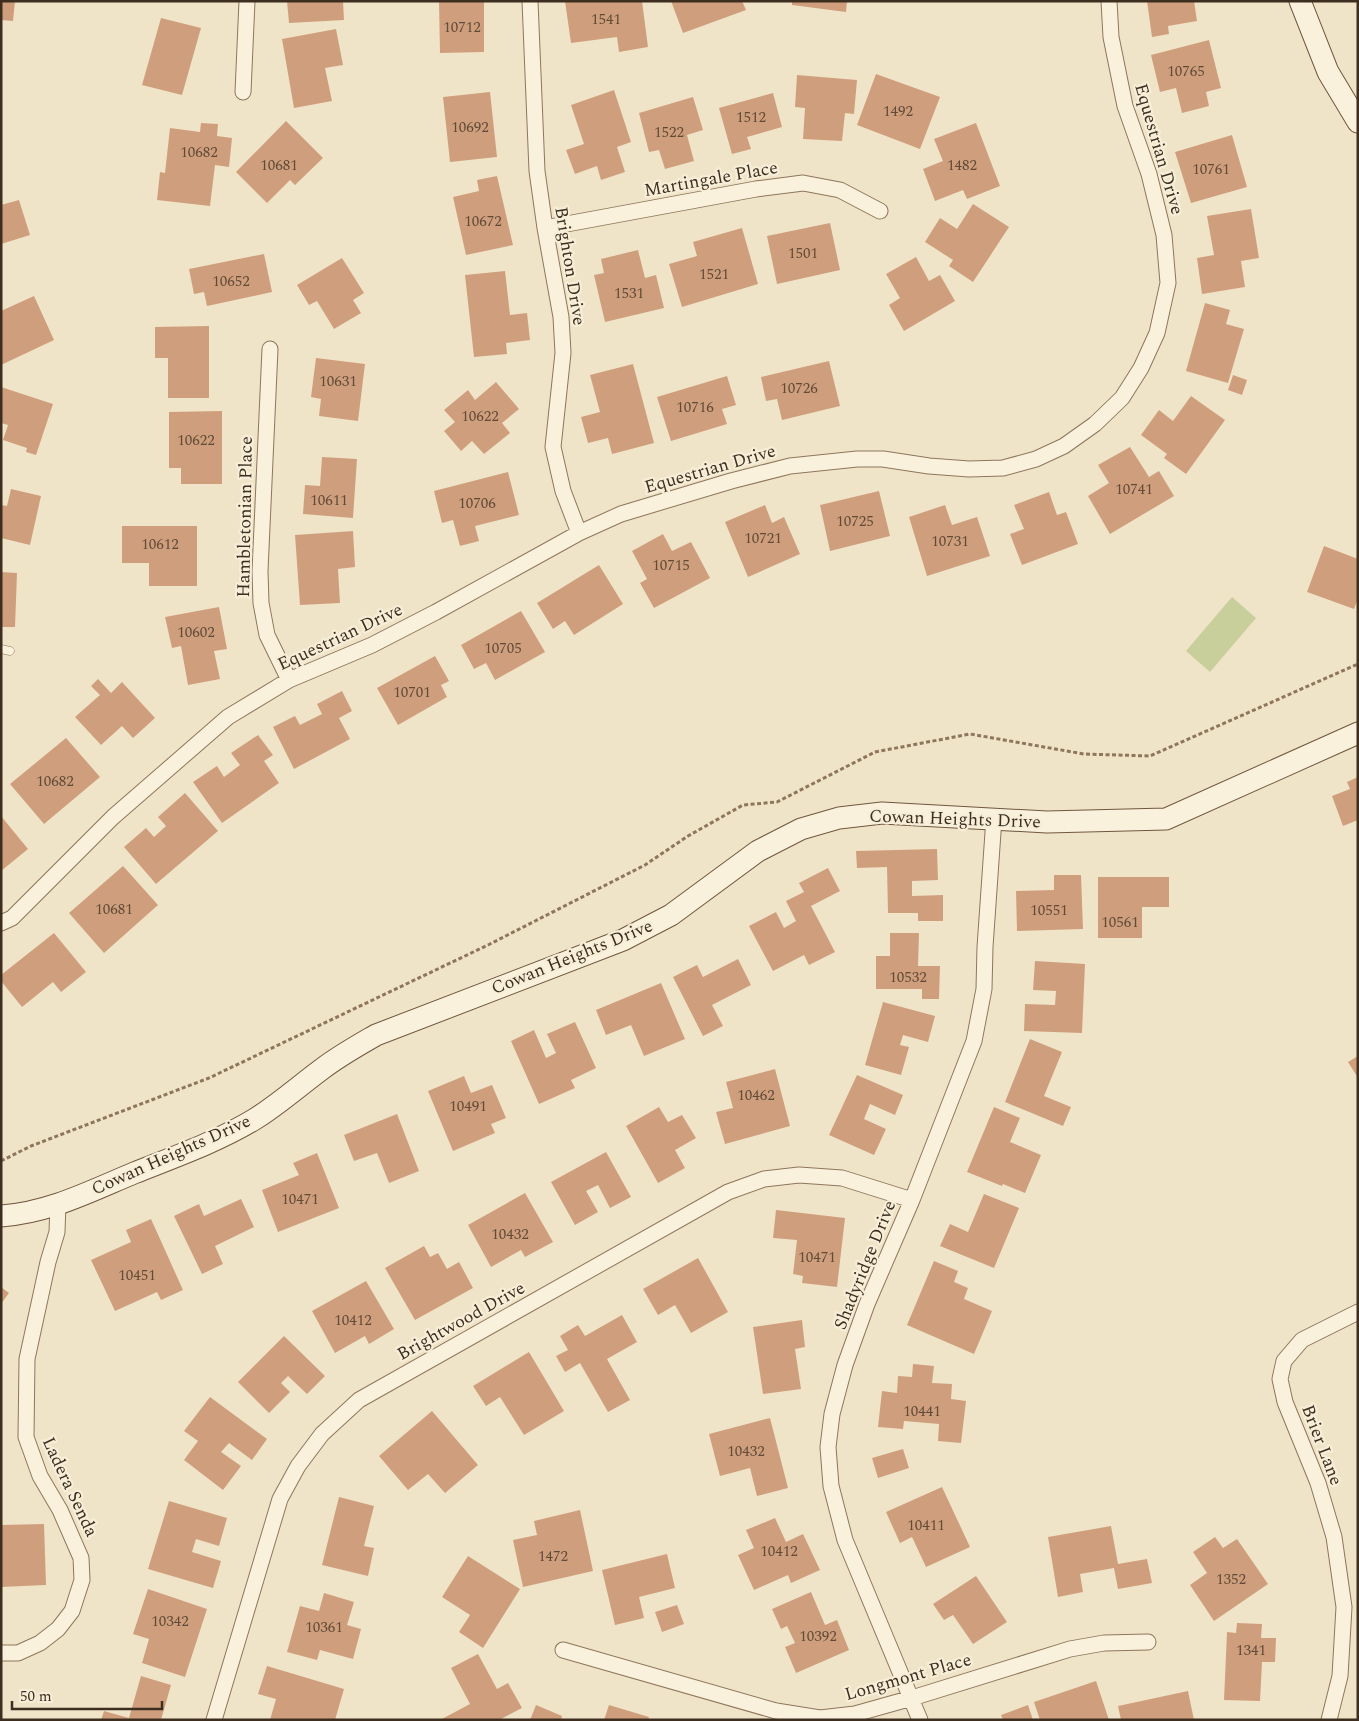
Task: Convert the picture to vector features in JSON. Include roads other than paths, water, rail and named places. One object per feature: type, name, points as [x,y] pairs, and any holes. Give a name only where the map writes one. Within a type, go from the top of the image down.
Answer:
[{"type":"street","points":[[243,92],[247,1]]},
{"type":"street","name":"Brighton Drive","points":[[530,1],[538,171],[545,228],[561,317],[564,353],[553,447],[563,491],[579,533]]},
{"type":"street","name":"Equestrian Drive","points":[[1,923],[12,918],[113,817],[228,717],[289,680],[372,645],[579,533],[621,514],[731,481],[790,466],[874,459],[949,468],[1003,468],[1036,459],[1064,446],[1095,424],[1122,398],[1141,368],[1157,333],[1168,283],[1164,235],[1149,174],[1125,106],[1111,37],[1109,1]]},
{"type":"street","points":[[1300,1],[1328,72],[1358,122]]},
{"type":"street","name":"Martingale Place","points":[[545,228],[756,189],[803,184],[840,190],[880,211]]},
{"type":"street","name":"Hambletonian Place","points":[[270,349],[260,570],[261,604],[267,635],[289,680]]},
{"type":"street","name":"Cowan Heights Drive","points":[[1,1216],[19,1215],[58,1204],[226,1134],[255,1119],[350,1049],[376,1035],[631,936],[671,915],[758,851],[801,829],[839,818],[882,813],[1048,822],[1166,819],[1358,733]]},
{"type":"street","name":"Shadyridge Drive","points":[[920,1720],[845,1540],[831,1486],[828,1447],[832,1414],[845,1365],[867,1304],[912,1200],[974,1041],[984,990],[985,946],[994,818]]},
{"type":"street","name":"Brightwood Drive","points":[[214,1720],[280,1499],[298,1466],[322,1434],[359,1400],[728,1192],[764,1179],[799,1174],[842,1178],[912,1200]]},
{"type":"street","name":"Ladera Senda","points":[[1,1653],[18,1653],[40,1643],[58,1629],[72,1612],[82,1580],[81,1558],[60,1510],[40,1476],[26,1437],[27,1359],[48,1262],[57,1232],[58,1204]]},
{"type":"street","name":"Brier Lane","points":[[1329,1720],[1340,1676],[1343,1598],[1334,1537],[1318,1483],[1285,1402],[1280,1379],[1284,1361],[1302,1340],[1358,1312]]},
{"type":"street","name":"Longmont Place","points":[[564,1650],[776,1711],[820,1718],[855,1714],[1070,1649],[1104,1644],[1148,1642]]},
{"type":"lane","points":[[1,650],[10,651]]}]
